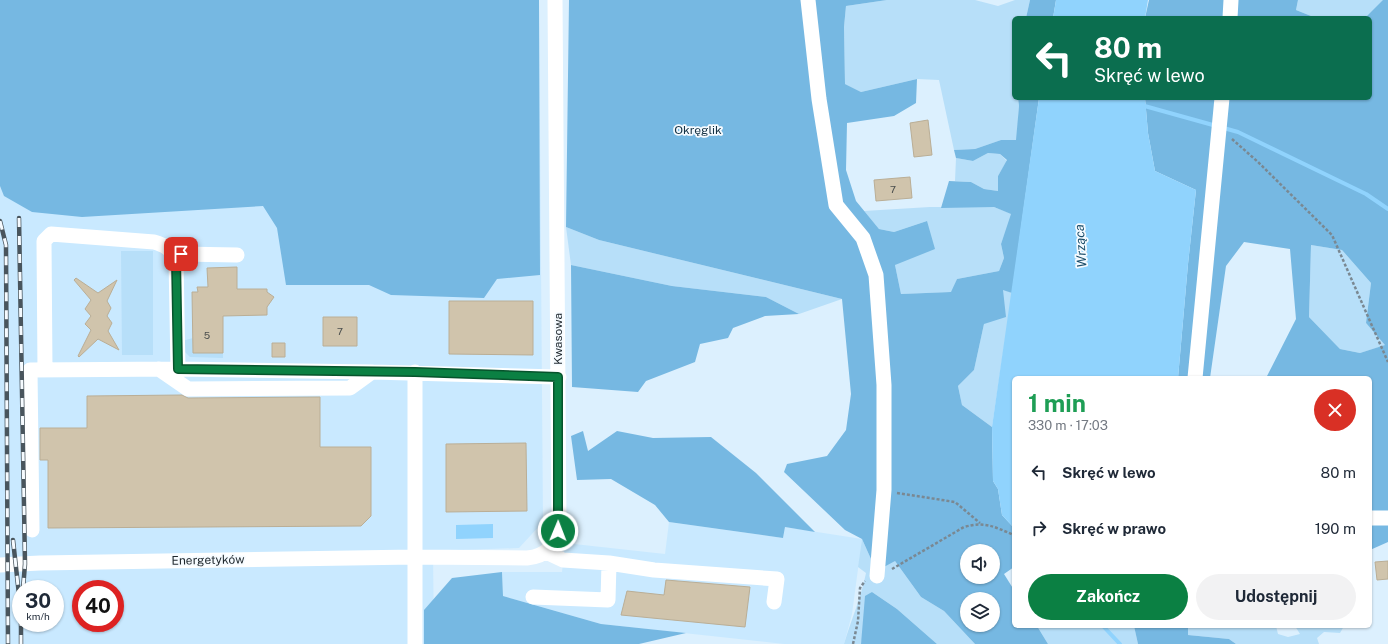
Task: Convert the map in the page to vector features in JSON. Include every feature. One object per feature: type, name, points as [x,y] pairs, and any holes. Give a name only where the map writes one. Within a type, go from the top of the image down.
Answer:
[{"type":"street","name":"Kwasowa","points":[[546,552],[551,548],[558,531],[555,0]]},
{"type":"street","points":[[808,0],[819,98],[836,205],[863,238],[876,275],[884,385],[884,490],[877,576]]},
{"type":"street","points":[[1230,16],[1232,0]]},
{"type":"street","points":[[1195,376],[1222,100]]},
{"type":"street","points":[[46,369],[44,241],[51,234],[154,242],[164,245],[172,251],[176,259],[178,369]]},
{"type":"street","points":[[176,259],[181,254],[237,255]]},
{"type":"street","points":[[159,369],[188,389],[350,388],[372,372]]},
{"type":"street","points":[[32,530],[30,370],[178,369],[415,372],[558,377]]},
{"type":"street","points":[[415,372],[415,644]]},
{"type":"street","points":[[1372,518],[1388,518]]},
{"type":"street","points":[[415,557],[528,558],[546,552],[563,560],[610,563],[654,570],[776,579],[774,602]]},
{"type":"street","name":"Energetyków","points":[[0,565],[40,563],[415,557]]},
{"type":"street","points":[[533,597],[608,600],[610,563]]},
{"type":"path","points":[[1219,128],[1258,162],[1332,235],[1388,362]]},
{"type":"path","points":[[884,490],[956,502],[980,523]]},
{"type":"path","points":[[853,644],[858,621],[860,588],[866,581],[964,527],[980,523],[1012,534]]},
{"type":"shaded area","points":[[0,0],[539,0],[543,522],[519,548],[433,551],[434,644],[0,644]]},
{"type":"shaded area","points":[[887,0],[975,0],[998,6],[1015,0],[1030,0],[1026,16],[1012,16],[1012,100],[1018,100],[1019,106],[1017,140],[1001,140],[975,149],[954,150],[939,80],[917,79],[861,92],[845,84],[844,27],[846,6]]},
{"type":"shaded area","points":[[1298,0],[1383,0],[1383,2],[1367,16],[1311,16],[1296,10]]},
{"type":"shaded area","points":[[988,153],[1000,154],[1007,161],[998,176],[998,191],[984,189],[971,182],[955,181],[956,158],[973,161]]},
{"type":"shaded area","points":[[930,207],[994,207],[1012,214],[1001,244],[1004,258],[999,271],[957,279],[952,292],[901,294],[895,265],[927,221],[894,232],[879,229],[864,211]]},
{"type":"shaded area","points":[[566,227],[599,240],[842,299],[799,314],[766,297],[672,286],[571,265]]},
{"type":"shaded area","points":[[1311,245],[1342,250],[1371,283],[1366,323],[1386,345],[1360,353],[1340,349],[1309,317]]},
{"type":"shaded area","points":[[121,251],[153,251],[153,355],[122,355]]},
{"type":"shaded area","points":[[1003,289],[1012,293],[992,427],[962,405],[958,386],[974,370],[984,324]]},
{"type":"shaded area","points":[[193,338],[193,353],[223,353],[223,358],[190,357],[184,351],[182,341]]},
{"type":"shaded area","points":[[669,522],[783,538],[785,527],[862,539],[852,614],[844,644],[784,644],[601,624],[503,596],[502,572],[562,572],[565,543],[665,554]]},
{"type":"shaded area","points":[[862,539],[871,559],[895,561],[921,597],[944,611],[960,628],[960,632],[964,632],[975,644],[937,644],[897,609],[872,592],[861,644],[844,644],[866,573],[858,567]]},
{"type":"shaded area","points":[[1038,628],[1134,628],[1138,644],[1048,644]]},
{"type":"shaded area","points":[[1188,628],[1276,628],[1278,634],[1288,637],[1300,634],[1296,628],[1343,628],[1340,633],[1324,632],[1317,638],[1319,644],[1236,644],[1229,639],[1188,635]]},
{"type":"green space","points":[[0,0],[539,0],[540,275],[497,279],[484,298],[391,295],[369,285],[286,285],[277,228],[263,206],[82,217],[32,212],[4,196],[0,186]]},
{"type":"green space","name":"Okręglik","points":[[569,0],[887,0],[846,6],[844,27],[845,84],[861,92],[917,79],[916,103],[894,116],[847,123],[846,170],[856,201],[879,229],[894,232],[927,221],[935,249],[895,265],[901,294],[951,292],[957,279],[999,271],[1004,258],[1001,244],[1011,214],[994,207],[941,208],[949,181],[971,182],[984,189],[998,191],[998,176],[1007,160],[1000,154],[988,153],[973,161],[956,158],[954,150],[975,149],[1001,140],[1016,140],[1018,100],[1039,100],[1012,293],[1003,290],[1006,317],[984,324],[974,370],[958,386],[962,405],[992,427],[993,481],[998,489],[1002,515],[1012,526],[1012,568],[1004,574],[1012,587],[1012,628],[1038,628],[1048,644],[975,644],[964,632],[1000,632],[1000,592],[960,592],[960,628],[944,611],[921,597],[895,561],[882,568],[871,559],[862,539],[845,530],[784,472],[787,464],[827,456],[846,430],[851,394],[842,299],[599,240],[566,227]]},
{"type":"green space","points":[[1030,0],[1056,0],[1053,16],[1026,16]]},
{"type":"green space","points":[[1149,0],[1298,0],[1296,10],[1311,16],[1145,16]]},
{"type":"green space","points":[[1383,0],[1388,0],[1388,512],[1372,513],[1372,376],[1267,376],[1296,319],[1290,249],[1244,242],[1226,266],[1210,376],[1178,376],[1196,190],[1155,171],[1148,133],[1145,100],[1372,100],[1372,16],[1367,16]],"holes":[[[1311,245],[1342,250],[1371,283],[1366,323],[1385,345],[1360,353],[1340,349],[1309,317]]]},
{"type":"green space","points":[[571,265],[672,286],[766,297],[799,314],[765,316],[733,328],[728,338],[700,344],[695,362],[646,381],[638,392],[572,387]]},
{"type":"green space","points":[[583,431],[588,451],[617,431],[653,438],[711,437],[756,473],[815,532],[785,527],[783,538],[669,522],[655,505],[611,479],[577,480],[571,436]]},
{"type":"green space","points":[[1372,525],[1388,525],[1388,542],[1372,549]]},
{"type":"green space","points":[[502,572],[503,596],[601,624],[686,633],[639,644],[424,644],[424,610],[452,578]]},
{"type":"green space","points":[[872,592],[897,609],[937,644],[861,644],[865,596]]},
{"type":"green space","points":[[1134,628],[1188,628],[1188,635],[1229,639],[1236,644],[1138,644]]},
{"type":"water","points":[[1056,0],[1148,0],[1145,16],[1053,16]]},
{"type":"water","points":[[1039,100],[1145,100],[1148,133],[1155,171],[1196,190],[1178,376],[1012,376],[1012,526],[1002,515],[998,489],[993,481],[992,427]]},
{"type":"water","points":[[493,524],[493,538],[456,539],[456,525]]},
{"type":"building","points":[[928,120],[932,155],[914,157],[910,123]]},
{"type":"building","points":[[910,177],[912,198],[876,201],[874,180]]},
{"type":"building","points":[[237,267],[237,289],[267,289],[267,292],[274,297],[267,307],[267,315],[223,316],[223,353],[193,353],[192,292],[198,292],[197,287],[208,287],[207,268]]},
{"type":"building","points":[[76,278],[98,293],[117,280],[107,301],[111,308],[107,316],[112,323],[108,331],[119,350],[98,339],[79,357],[78,356],[91,330],[85,324],[91,316],[85,309],[91,300],[74,280]]},
{"type":"building","points":[[449,301],[533,301],[533,355],[449,354]]},
{"type":"building","points":[[323,317],[357,317],[357,346],[323,346]]},
{"type":"building","points":[[272,343],[285,343],[285,357],[272,357]]},
{"type":"building","points":[[182,395],[188,398],[320,397],[320,447],[371,447],[371,516],[361,526],[48,528],[48,460],[40,460],[40,428],[87,428],[87,396]]},
{"type":"building","points":[[526,443],[527,511],[446,512],[446,444]]},
{"type":"building","points":[[1388,561],[1388,579],[1377,580],[1375,562]]},
{"type":"building","points":[[666,580],[750,587],[745,627],[621,615],[627,591],[664,595]]},
{"type":"waterway","points":[[1141,105],[1238,132],[1366,194],[1388,209]]},
{"type":"waterway","name":"Wrząca","points":[[1105,628],[1120,644]]},
{"type":"railway","points":[[19,218],[25,564],[24,580]]},
{"type":"railway","points":[[0,221],[6,245],[8,644]]},
{"type":"railway","points":[[13,540],[17,580]]},
{"type":"railway","points":[[21,632],[21,644]]},
{"type":"route","points":[[181,254],[176,259],[178,369],[415,372],[558,377],[558,531]]}]
